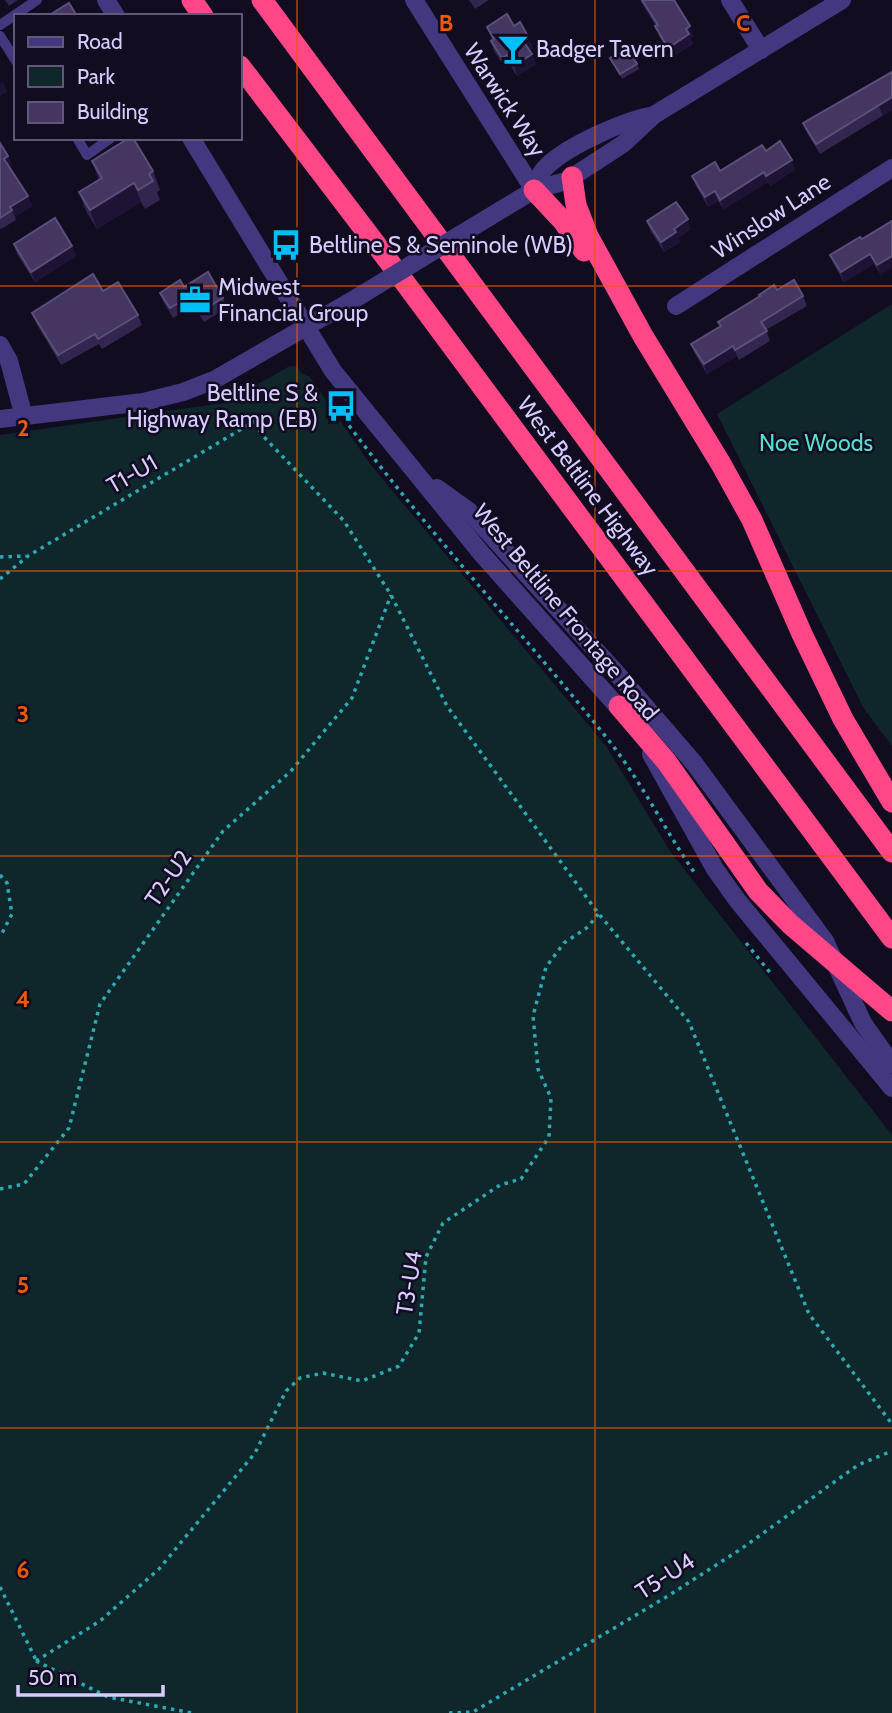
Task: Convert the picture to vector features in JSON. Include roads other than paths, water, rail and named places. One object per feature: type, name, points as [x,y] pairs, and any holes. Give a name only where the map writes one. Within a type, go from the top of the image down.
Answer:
[{"type":"highway","name":"West Beltline Highway","points":[[262,0],[892,852]]},
{"type":"highway","name":"West Beltline Highway","points":[[242,69],[405,283],[892,938]]},
{"type":"highway","points":[[572,177],[580,218],[643,336],[752,520],[843,719],[892,802]]},
{"type":"highway","points":[[534,190],[563,221],[643,336]]},
{"type":"highway","points":[[619,706],[666,761],[758,891],[790,924],[892,1011]]},
{"type":"street","name":"Warwick Way","points":[[414,0],[534,190]]},
{"type":"street","points":[[730,0],[761,50]]},
{"type":"street","points":[[0,419],[144,402],[183,392],[214,380],[358,297],[534,190],[560,184],[572,177],[623,144],[654,115],[842,0]]},
{"type":"street","points":[[534,190],[544,169],[555,160],[617,125],[654,115]]},
{"type":"street","name":"West Beltline Frontage Road","points":[[192,140],[341,382],[481,553],[619,706],[649,750],[715,869],[737,900],[892,1088]]},
{"type":"street","name":"Winslow Lane","points":[[676,306],[892,168]]},
{"type":"street","points":[[0,345],[9,361],[24,417]]},
{"type":"street","name":"West Beltline Frontage Road","points":[[420,476],[469,511],[669,733],[825,941],[863,1023],[892,1064]]},
{"type":"lane","points":[[16,14],[37,0]]},
{"type":"lane","points":[[0,36],[14,58]]},
{"type":"lane","points":[[78,140],[86,155],[108,140]]},
{"type":"place","name":"Badger Tavern","points":[[513,49]]},
{"type":"place","name":"Beltline S & Seminole (WB)","points":[[286,245]]},
{"type":"place","name":"Midwest Financial Group","points":[[195,300]]},
{"type":"place","name":"Beltline S & Highway Ramp (EB)","points":[[341,406]]},
{"type":"park label","name":"Noe Woods","points":[[816,443]]}]
